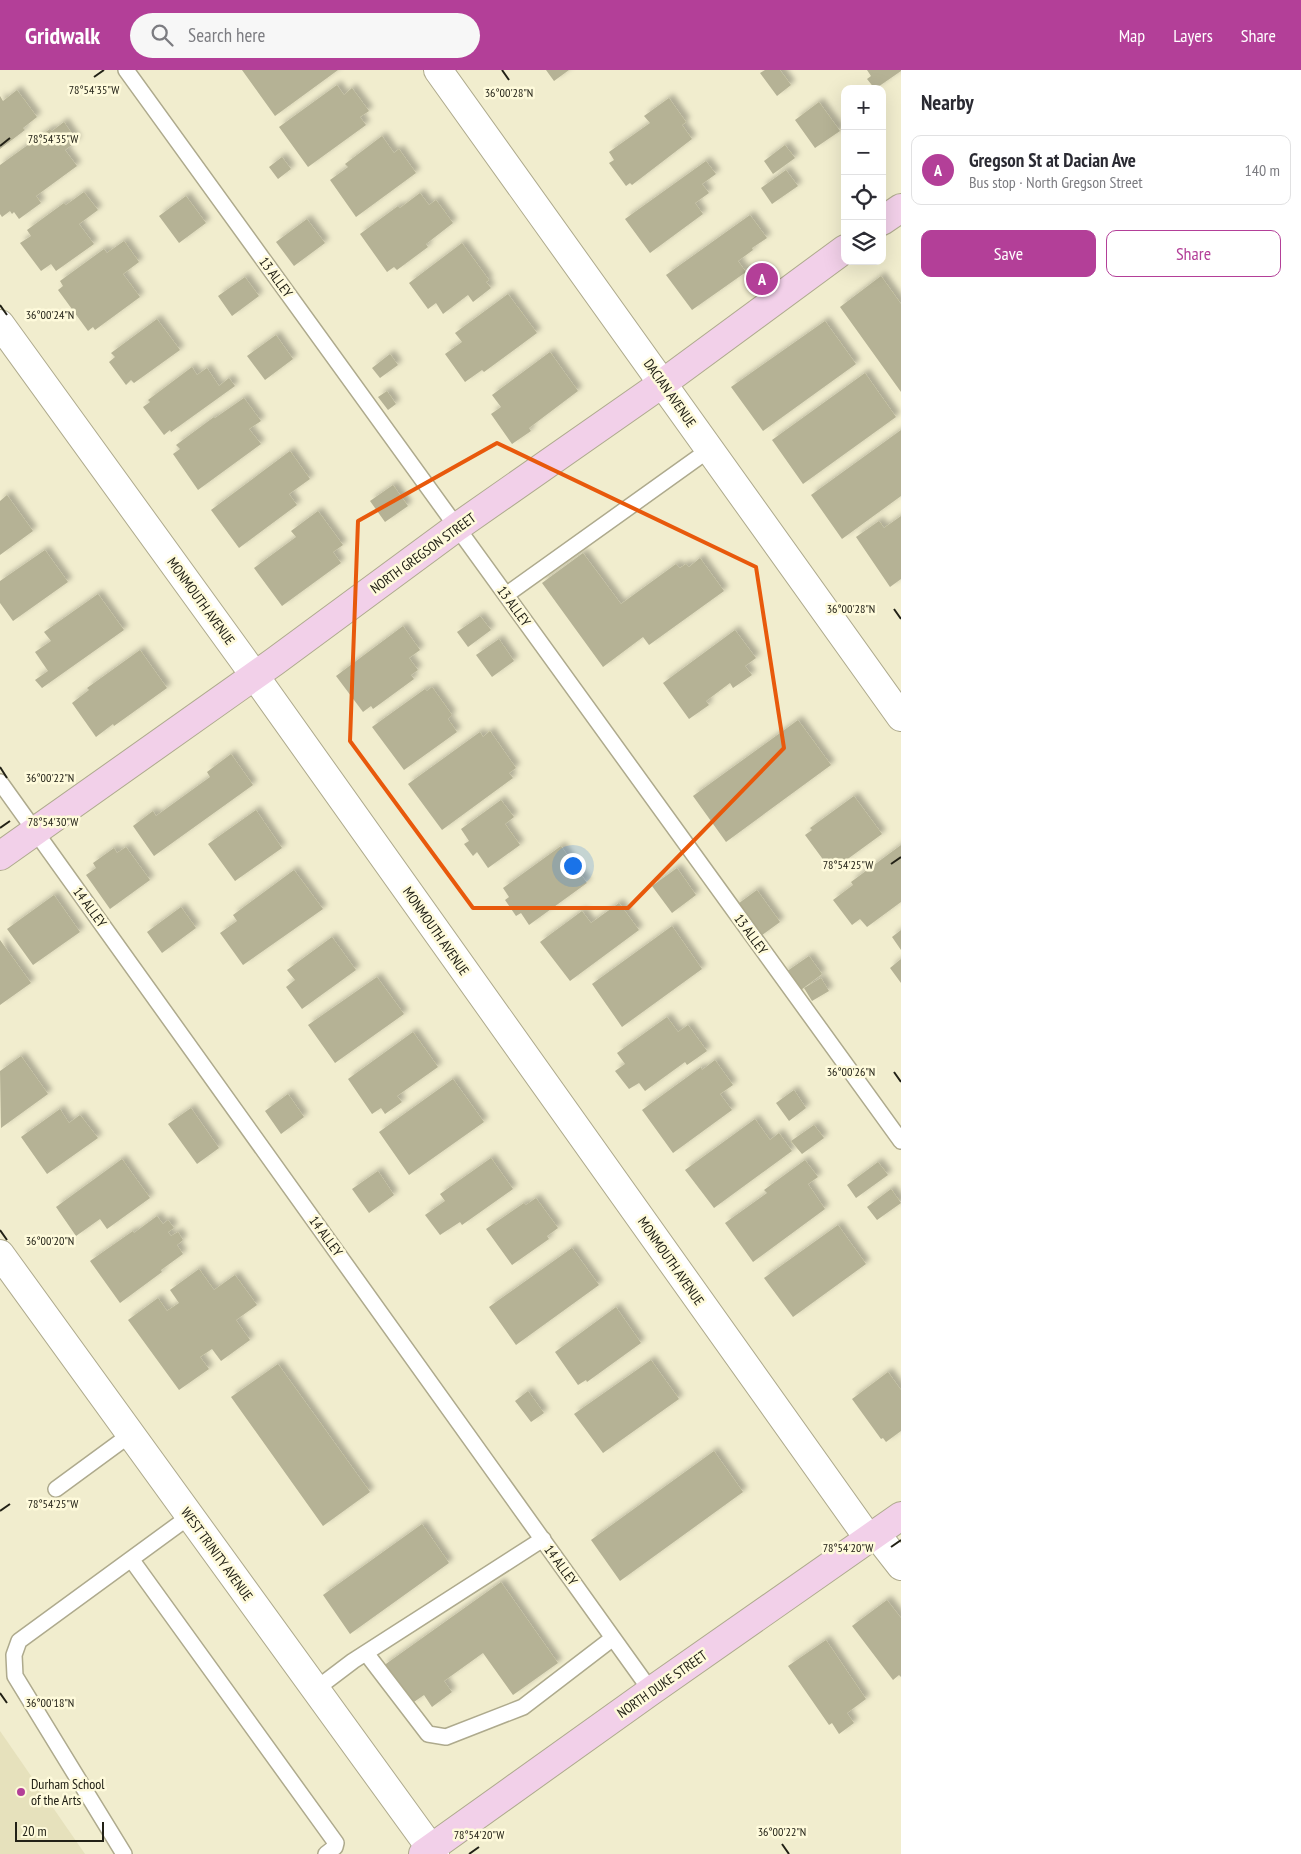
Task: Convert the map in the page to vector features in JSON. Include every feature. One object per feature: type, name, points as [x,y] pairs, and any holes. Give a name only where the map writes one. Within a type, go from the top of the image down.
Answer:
[{"type":"main road","points":[[883,220],[901,208]]},
{"type":"main road","name":"NORTH GREGSON STREET","points":[[0,856],[254,675],[457,527],[663,383],[841,251]]},
{"type":"main road","name":"NORTH DUKE STREET","points":[[430,1852],[651,1691],[901,1516]]},
{"type":"street","name":"DACIAN AVENUE","points":[[438,70],[901,717]]},
{"type":"street","name":"MONMOUTH AVENUE","points":[[0,324],[872,1537],[901,1566]]},
{"type":"street","name":"WEST TRINITY AVENUE","points":[[0,1254],[316,1689],[430,1852]]},
{"type":"lane","name":"13 ALLEY","points":[[126,70],[901,1141]]},
{"type":"lane","points":[[506,595],[710,449]]},
{"type":"lane","name":"14 ALLEY","points":[[0,782],[651,1691]]},
{"type":"lane","points":[[56,1489],[131,1434]]},
{"type":"lane","points":[[124,1854],[15,1676],[14,1655],[19,1641],[190,1516]]},
{"type":"lane","points":[[316,1689],[366,1653],[543,1539]]},
{"type":"lane","points":[[131,1559],[336,1843],[335,1847],[326,1854]]},
{"type":"lane","points":[[366,1653],[428,1734],[446,1737],[523,1707],[613,1638]]},
{"type":"highlighted area","points":[[497,443],[756,567],[784,748],[628,908],[473,908],[350,741],[358,521]]},
{"type":"shaded area","name":"Durham School of the Arts","points":[[0,1731],[85,1854],[0,1854]]},
{"type":"building","points":[[242,70],[338,70],[275,116]]},
{"type":"building","points":[[546,70],[569,70],[554,81]]},
{"type":"building","points":[[765,70],[780,70],[791,85],[777,96],[760,73]]},
{"type":"building","points":[[867,70],[901,70],[881,85],[872,85],[867,79],[871,76]]},
{"type":"building","points":[[337,85],[344,95],[352,88],[369,111],[360,117],[366,125],[308,167],[279,127]]},
{"type":"building","points":[[17,90],[37,117],[23,128],[25,130],[0,149],[0,96],[3,101]]},
{"type":"building","points":[[669,98],[686,122],[682,125],[692,139],[632,185],[630,183],[626,186],[609,163],[614,160],[609,152],[650,123],[644,116]]},
{"type":"building","points":[[819,102],[840,131],[815,148],[795,120]]},
{"type":"building","points":[[64,122],[77,141],[65,150],[77,166],[36,196],[41,203],[19,219],[14,212],[12,214],[10,211],[2,217],[0,214],[0,165],[50,129],[52,131]]},
{"type":"building","points":[[382,136],[394,153],[399,149],[416,173],[356,217],[330,180],[348,167],[345,164]]},
{"type":"building","points":[[785,145],[795,158],[773,174],[764,161]]},
{"type":"building","points":[[282,157],[291,169],[278,179],[269,167]]},
{"type":"building","points":[[706,161],[716,174],[702,184],[709,193],[695,203],[703,214],[650,253],[625,219]]},
{"type":"building","points":[[786,170],[798,186],[772,204],[761,188]]},
{"type":"building","points":[[84,192],[98,210],[79,224],[94,244],[56,271],[51,264],[41,271],[20,243],[31,236],[27,230],[64,203],[66,205]]},
{"type":"building","points":[[420,193],[429,205],[436,200],[453,223],[426,244],[428,247],[397,270],[394,267],[387,272],[360,234],[398,206],[400,208]]},
{"type":"building","points":[[186,196],[206,223],[179,243],[159,216]]},
{"type":"building","points":[[750,215],[767,238],[738,261],[746,272],[692,310],[666,275]]},
{"type":"building","points":[[307,219],[325,243],[294,266],[276,242]]},
{"type":"building","points":[[124,241],[139,262],[123,274],[140,297],[95,330],[93,327],[88,331],[58,290],[63,286],[60,281],[104,249],[107,253]]},
{"type":"building","points":[[462,243],[489,280],[486,282],[491,288],[473,302],[468,295],[443,314],[436,303],[428,309],[409,283]]},
{"type":"building","points":[[881,276],[901,304],[901,392],[840,307]]},
{"type":"building","points":[[245,277],[259,296],[232,316],[218,296]]},
{"type":"building","points":[[508,294],[537,333],[484,372],[482,370],[465,382],[445,354],[462,342],[455,333]]},
{"type":"building","points":[[157,319],[180,350],[134,383],[131,380],[126,385],[109,362],[115,357],[111,353]]},
{"type":"building","points":[[825,321],[856,364],[763,431],[731,387]]},
{"type":"building","points":[[276,335],[293,359],[265,380],[247,356]]},
{"type":"building","points":[[550,352],[578,391],[529,428],[531,431],[512,444],[491,414],[501,407],[492,395]]},
{"type":"building","points":[[390,354],[398,365],[380,378],[372,368]]},
{"type":"building","points":[[192,367],[197,375],[207,368],[219,386],[229,378],[235,386],[171,432],[170,430],[164,435],[143,407],[150,402],[148,400]]},
{"type":"building","points":[[865,373],[896,417],[803,484],[772,440]]},
{"type":"building","points":[[387,391],[396,404],[388,410],[378,397]]},
{"type":"building","points":[[244,398],[261,421],[249,429],[261,444],[198,490],[173,454],[180,449],[176,445]]},
{"type":"building","points":[[901,430],[901,496],[842,539],[811,495]]},
{"type":"building","points":[[290,451],[310,479],[289,494],[297,505],[239,548],[211,510]]},
{"type":"building","points":[[393,485],[408,506],[385,522],[370,501]]},
{"type":"building","points":[[7,495],[33,531],[0,555],[0,501]]},
{"type":"building","points":[[318,511],[343,545],[333,552],[341,563],[282,606],[254,568],[296,537],[291,531]]},
{"type":"building","points":[[901,516],[901,579],[890,587],[856,537],[879,521],[884,528]]},
{"type":"building","points":[[45,550],[68,582],[13,621],[0,603],[0,581]]},
{"type":"building","points":[[583,553],[621,604],[676,564],[680,568],[686,564],[689,567],[700,558],[724,591],[649,645],[643,637],[603,667],[542,583]]},
{"type":"building","points":[[98,594],[124,630],[42,688],[35,680],[48,671],[35,652],[51,641],[44,632]]},
{"type":"building","points":[[480,616],[491,630],[468,647],[457,632]]},
{"type":"building","points":[[403,626],[420,650],[409,658],[418,670],[411,675],[414,679],[373,709],[371,706],[363,712],[336,676]]},
{"type":"building","points":[[735,630],[756,658],[745,666],[752,675],[733,688],[730,683],[706,701],[709,705],[689,719],[663,683]]},
{"type":"building","points":[[499,639],[514,661],[492,677],[476,655]]},
{"type":"building","points":[[140,650],[167,688],[96,737],[72,703],[89,690],[87,688]]},
{"type":"building","points":[[432,687],[452,715],[448,719],[457,732],[404,770],[372,727],[425,689],[427,691]]},
{"type":"building","points":[[798,720],[831,765],[726,842],[693,796]]},
{"type":"building","points":[[490,731],[516,768],[509,773],[513,778],[442,830],[408,784],[480,732],[483,737]]},
{"type":"building","points":[[231,754],[253,785],[154,856],[133,826],[153,811],[156,816],[210,777],[207,772]]},
{"type":"building","points":[[854,796],[882,834],[838,866],[837,864],[830,869],[805,835],[812,830],[810,828]]},
{"type":"building","points":[[501,800],[514,817],[505,824],[520,845],[488,868],[477,852],[473,856],[464,844],[469,841],[461,829]]},
{"type":"building","points":[[256,810],[282,848],[235,881],[208,844]]},
{"type":"building","points":[[901,845],[901,902],[867,927],[860,919],[852,925],[833,900],[853,885],[851,882]]},
{"type":"building","points":[[561,846],[587,883],[529,925],[521,913],[516,916],[505,900],[509,897],[503,888]]},
{"type":"building","points":[[126,847],[150,880],[110,909],[86,875],[96,868],[93,863],[114,848],[117,853]]},
{"type":"building","points":[[677,868],[696,895],[672,913],[652,886]]},
{"type":"building","points":[[294,870],[323,909],[243,965],[220,933],[237,921],[233,915]]},
{"type":"building","points":[[757,890],[780,922],[758,938],[735,906]]},
{"type":"building","points":[[54,895],[80,932],[33,965],[7,929]]},
{"type":"building","points":[[619,903],[639,930],[570,981],[540,942],[582,911],[591,923]]},
{"type":"building","points":[[181,907],[196,928],[162,953],[147,932]]},
{"type":"building","points":[[672,926],[702,969],[622,1027],[592,984]]},
{"type":"building","points":[[901,930],[901,950],[892,937]]},
{"type":"building","points":[[332,937],[356,970],[302,1009],[286,987],[295,980],[287,970]]},
{"type":"building","points":[[0,940],[31,983],[0,1005]]},
{"type":"building","points":[[809,956],[822,974],[797,993],[783,974]]},
{"type":"building","points":[[901,959],[901,983],[890,968]]},
{"type":"building","points":[[377,977],[404,1014],[335,1063],[308,1025]]},
{"type":"building","points":[[821,978],[829,991],[812,1001],[804,988]]},
{"type":"building","points":[[667,1017],[678,1032],[688,1025],[707,1051],[687,1065],[685,1062],[645,1091],[639,1083],[629,1089],[615,1071],[625,1064],[617,1053]]},
{"type":"building","points":[[413,1032],[438,1067],[397,1096],[402,1102],[385,1114],[381,1108],[372,1114],[348,1079]]},
{"type":"building","points":[[21,1056],[48,1094],[1,1128],[0,1071]]},
{"type":"building","points":[[715,1060],[733,1085],[720,1094],[732,1110],[673,1153],[642,1110],[701,1067],[702,1070]]},
{"type":"building","points":[[453,1079],[484,1122],[409,1175],[379,1132]]},
{"type":"building","points":[[794,1090],[806,1108],[789,1121],[776,1103]]},
{"type":"building","points":[[288,1094],[304,1117],[281,1134],[265,1111]]},
{"type":"building","points":[[191,1108],[219,1148],[197,1164],[168,1124]]},
{"type":"building","points":[[60,1109],[69,1123],[80,1115],[98,1138],[47,1174],[21,1137]]},
{"type":"building","points":[[755,1119],[770,1140],[779,1133],[792,1151],[714,1208],[685,1170]]},
{"type":"building","points":[[814,1125],[824,1138],[802,1154],[791,1141]]},
{"type":"building","points":[[491,1158],[513,1189],[462,1225],[460,1222],[440,1235],[425,1215],[445,1201],[440,1194]]},
{"type":"building","points":[[122,1159],[150,1198],[107,1229],[100,1219],[76,1236],[56,1207]]},
{"type":"building","points":[[805,1160],[818,1177],[808,1184],[825,1209],[753,1262],[725,1223],[767,1193],[764,1190]]},
{"type":"building","points":[[878,1162],[888,1175],[856,1198],[847,1185]]},
{"type":"building","points":[[378,1171],[394,1195],[369,1213],[352,1189]]},
{"type":"building","points":[[891,1189],[901,1203],[877,1220],[867,1207]]},
{"type":"building","points":[[536,1198],[558,1228],[547,1236],[549,1239],[512,1265],[486,1229],[524,1203],[526,1205]]},
{"type":"building","points":[[157,1216],[163,1224],[168,1220],[174,1228],[168,1232],[171,1236],[178,1232],[183,1240],[177,1245],[183,1254],[120,1303],[90,1261]]},
{"type":"building","points":[[838,1225],[866,1264],[793,1317],[764,1278]]},
{"type":"building","points":[[572,1248],[599,1285],[516,1345],[489,1307]]},
{"type":"building","points":[[199,1269],[214,1290],[235,1275],[257,1305],[236,1320],[250,1340],[221,1361],[212,1349],[200,1357],[209,1369],[179,1390],[128,1320],[158,1298],[167,1311],[179,1303],[170,1290]]},
{"type":"building","points":[[616,1307],[641,1343],[587,1382],[586,1380],[578,1385],[555,1352]]},
{"type":"building","points":[[651,1360],[679,1399],[603,1453],[574,1414]]},
{"type":"building","points":[[278,1364],[370,1492],[323,1526],[231,1397]]},
{"type":"building","points":[[888,1372],[901,1390],[901,1431],[886,1442],[883,1438],[881,1439],[852,1399]]},
{"type":"building","points":[[528,1391],[544,1413],[531,1422],[515,1401]]},
{"type":"building","points":[[714,1451],[743,1492],[620,1581],[591,1540]]},
{"type":"building","points":[[422,1524],[449,1563],[350,1634],[323,1595]]},
{"type":"building","points":[[501,1582],[558,1663],[513,1695],[483,1653],[444,1681],[452,1692],[432,1707],[424,1695],[411,1704],[383,1666]]},
{"type":"building","points":[[887,1600],[901,1618],[901,1677],[899,1675],[893,1680],[852,1626]]},
{"type":"building","points":[[826,1640],[866,1699],[847,1713],[854,1723],[839,1734],[832,1723],[829,1725],[788,1666]]},
{"type":"place","name":"Gregson St at Dacian Ave","points":[[762,279]]},
{"type":"place","name":"Durham School of the Arts","points":[[21,1792]]}]
